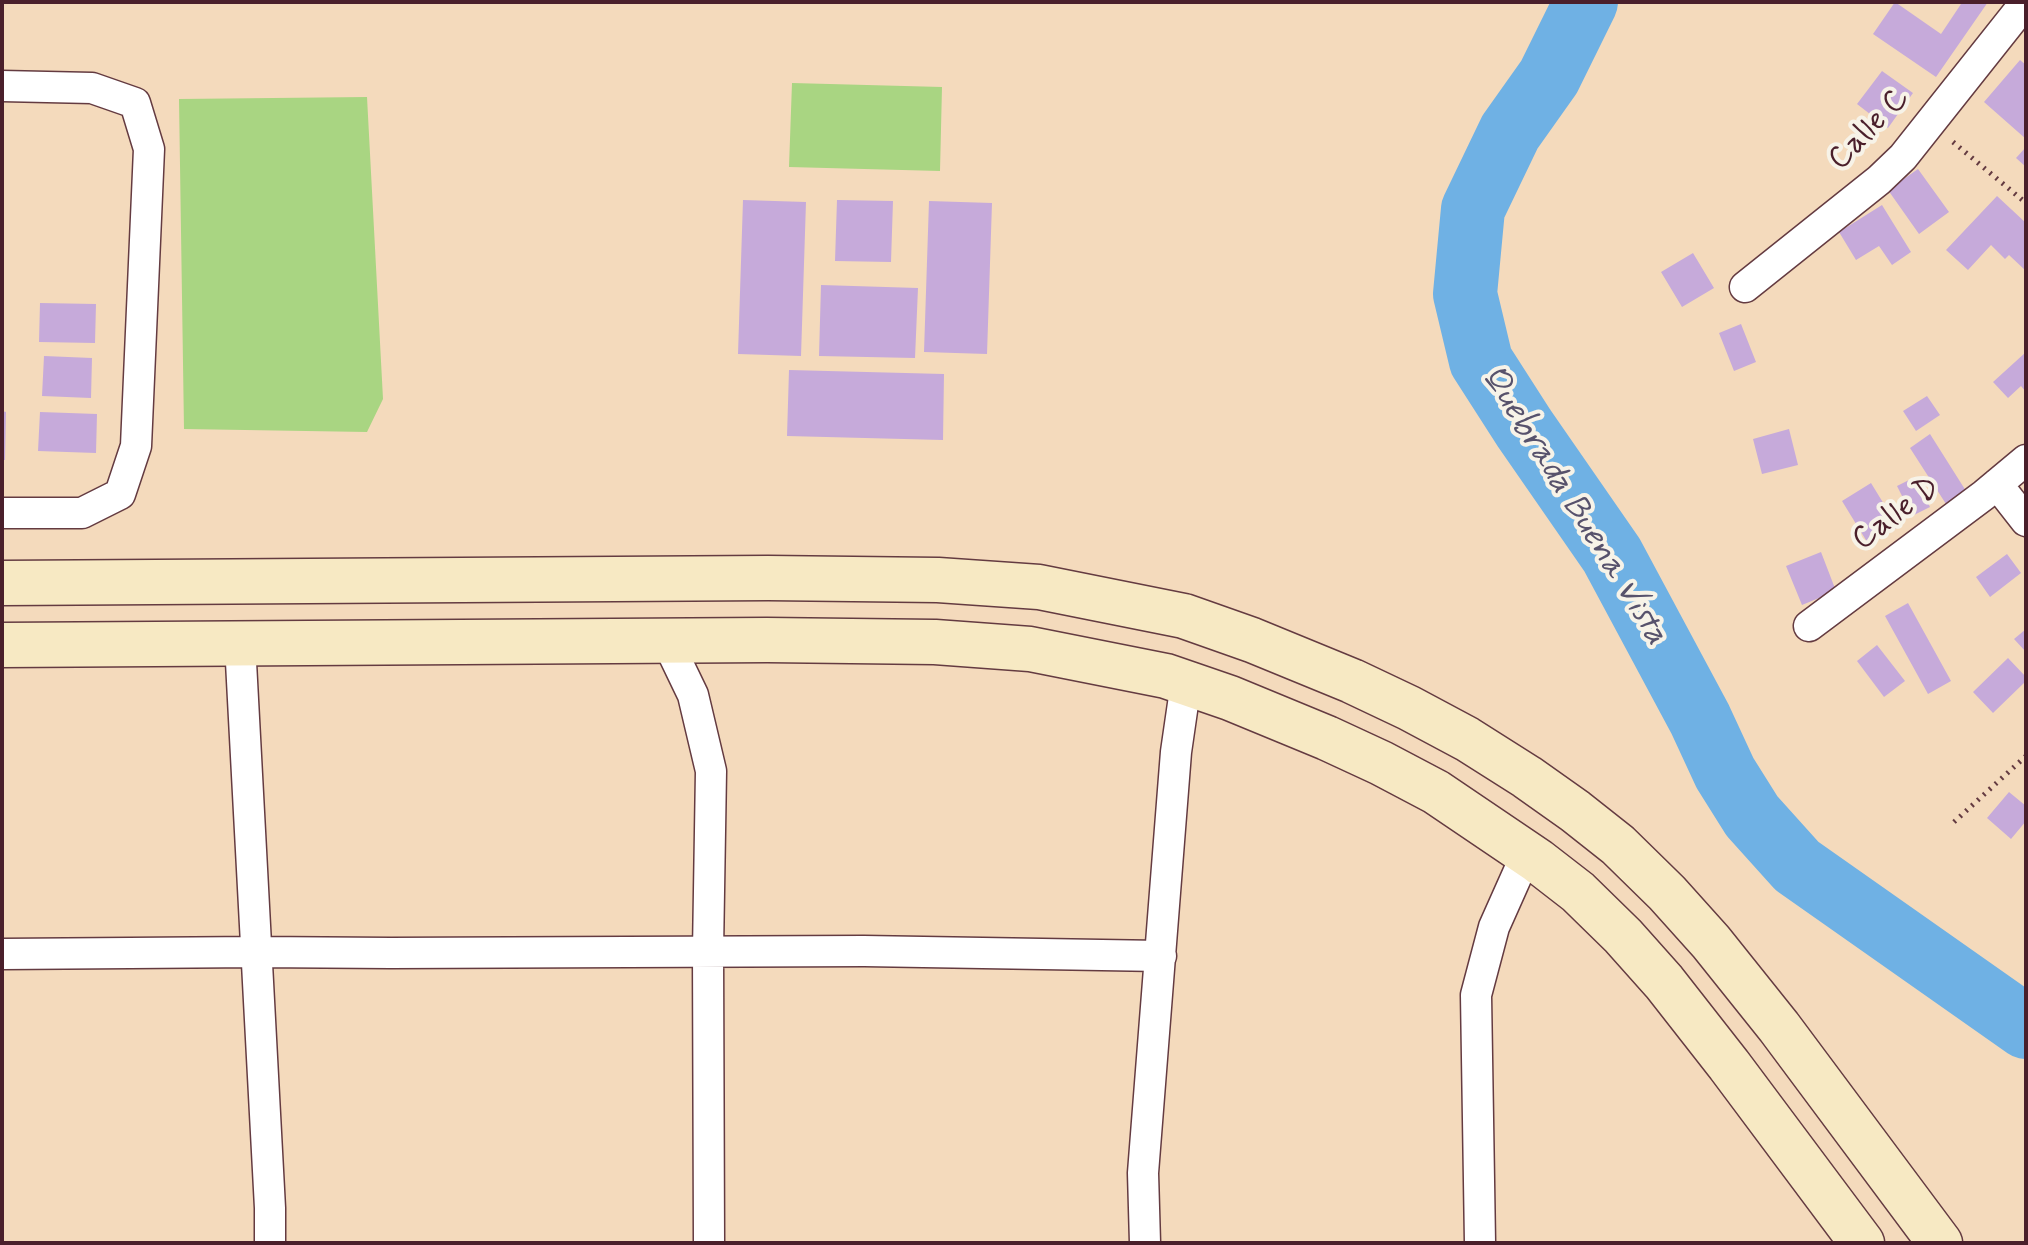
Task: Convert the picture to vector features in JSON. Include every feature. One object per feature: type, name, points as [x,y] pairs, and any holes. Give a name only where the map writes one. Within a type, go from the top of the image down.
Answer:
[{"type":"street","name":"Calle C","points":[[1745,287],[1879,180],[1903,157],[2026,2]]},
{"type":"street","points":[[2,86],[92,88],[135,103],[149,149],[136,446],[120,494],[82,513],[2,513]]},
{"type":"street","name":"Calle D","points":[[1809,626],[2026,460]]},
{"type":"street","points":[[1997,484],[2026,521]]},
{"type":"street","points":[[2,583],[768,578],[938,580],[1039,587],[1184,616],[1352,681],[1409,708],[1467,739],[1527,777],[1618,845],[1711,942],[1940,1243]]},
{"type":"street","points":[[2,645],[767,640],[935,642],[1030,649],[1166,676],[1258,709],[1381,763],[1436,792],[1527,853],[1578,892],[1664,982],[1862,1243]]},
{"type":"street","points":[[667,641],[693,695],[711,771],[709,1243]]},
{"type":"street","points":[[240,643],[270,1243]]},
{"type":"street","points":[[1145,1243],[1143,1173],[1176,752],[1186,683]]},
{"type":"street","points":[[1480,1243],[1476,995],[1494,927],[1527,853]]},
{"type":"street","points":[[2,954],[864,951],[1161,956]]},
{"type":"path","points":[[1929,123],[2026,203]]},
{"type":"path","points":[[1954,822],[2026,756]]},
{"type":"green space","points":[[792,83],[942,87],[940,171],[789,167]]},
{"type":"green space","points":[[367,97],[383,399],[367,432],[184,429],[179,99]]},
{"type":"building","points":[[1895,2],[1941,34],[1961,4],[1958,2],[1988,2],[1936,77],[1873,34]]},
{"type":"building","points":[[2020,60],[2026,65],[2026,139],[1984,102]]},
{"type":"building","points":[[1882,71],[1913,93],[1888,128],[1857,104]]},
{"type":"building","points":[[2026,147],[2026,167],[2016,158]]},
{"type":"building","points":[[1918,169],[1949,212],[1919,234],[1888,190]]},
{"type":"building","points":[[1997,196],[2026,223],[2026,271],[2009,255],[2005,259],[1991,245],[1968,270],[1946,250]]},
{"type":"building","points":[[743,200],[806,202],[801,356],[738,354]]},
{"type":"building","points":[[837,200],[893,201],[891,262],[835,261]]},
{"type":"building","points":[[929,201],[992,203],[987,354],[924,352]]},
{"type":"building","points":[[1882,205],[1911,252],[1892,265],[1879,246],[1856,260],[1839,232]]},
{"type":"building","points":[[1693,253],[1714,288],[1682,307],[1661,272]]},
{"type":"building","points":[[821,285],[918,288],[915,358],[819,356]]},
{"type":"building","points":[[40,303],[96,304],[95,343],[39,342]]},
{"type":"building","points":[[1741,324],[1756,362],[1734,371],[1719,333]]},
{"type":"building","points":[[2026,352],[2026,392],[2021,386],[2008,398],[1993,382]]},
{"type":"building","points":[[44,356],[92,358],[91,398],[42,396]]},
{"type":"building","points":[[789,370],[944,374],[943,440],[787,436]]},
{"type":"building","points":[[1927,396],[1940,415],[1916,431],[1903,411]]},
{"type":"building","points":[[2,411],[6,412],[5,460],[2,460]]},
{"type":"building","points":[[40,412],[97,414],[96,453],[38,451]]},
{"type":"building","points":[[1789,429],[1798,465],[1762,474],[1753,439]]},
{"type":"building","points":[[1930,434],[1966,491],[1946,504],[1910,448]]},
{"type":"building","points":[[1915,477],[1930,507],[1912,516],[1897,486]]},
{"type":"building","points":[[1871,483],[1898,527],[1869,545],[1842,501]]},
{"type":"building","points":[[1821,552],[1836,591],[1802,605],[1786,566]]},
{"type":"building","points":[[2007,554],[2021,573],[1990,597],[1976,577]]},
{"type":"building","points":[[1908,603],[1951,681],[1928,694],[1885,616]]},
{"type":"building","points":[[2026,629],[2026,652],[2014,639]]},
{"type":"building","points":[[1877,645],[1905,681],[1884,697],[1857,661]]},
{"type":"building","points":[[2008,658],[2026,677],[2026,681],[1993,713],[1973,692]]},
{"type":"building","points":[[2009,792],[2026,806],[2026,821],[2011,839],[1987,818]]},
{"type":"waterway","name":"Quebrada Buena Vista","points":[[1586,2],[1549,77],[1510,132],[1473,209],[1465,294],[1481,361],[1612,555],[1700,719],[1725,773],[1752,816],[1797,866],[2026,1027]]}]
